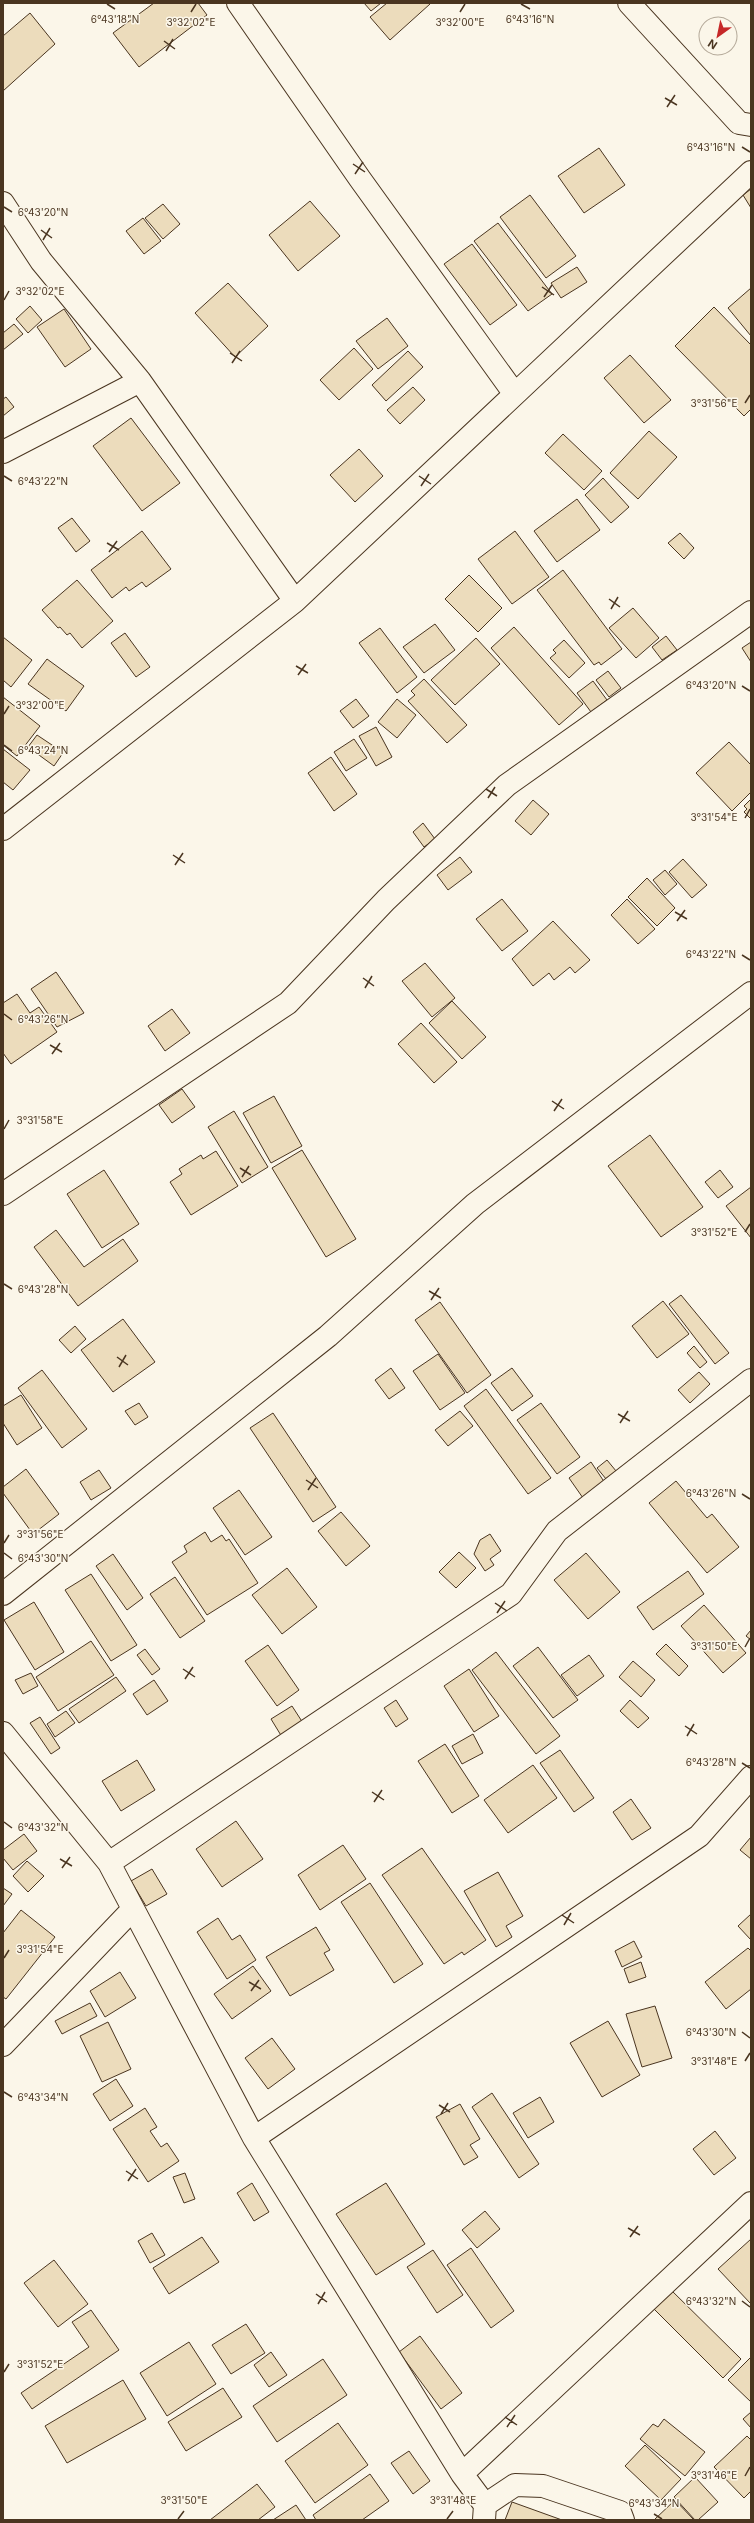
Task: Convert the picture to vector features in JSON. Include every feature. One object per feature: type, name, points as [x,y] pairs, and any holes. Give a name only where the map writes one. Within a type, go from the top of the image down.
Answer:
[{"type":"street","points":[[238,3],[365,185],[514,393]]},
{"type":"street","points":[[629,3],[739,123],[751,125]]},
{"type":"street","points":[[3,829],[295,601],[514,393],[659,260],[751,172]]},
{"type":"street","points":[[3,204],[41,261],[140,381],[295,601]]},
{"type":"street","points":[[3,452],[140,381]]},
{"type":"street","points":[[3,1194],[288,1003],[386,900],[507,785],[751,612]]},
{"type":"street","points":[[3,1594],[328,1336],[475,1204],[751,993]]},
{"type":"street","points":[[109,1864],[511,1594],[557,1530],[751,1380]]},
{"type":"street","points":[[3,1733],[109,1864],[254,2138],[485,2513],[515,2485],[543,2486],[620,2512],[623,2520]]},
{"type":"street","points":[[254,2138],[699,1836],[751,1777]]},
{"type":"street","points":[[3,2045],[132,1910]]},
{"type":"street","points":[[462,2474],[751,2203]]},
{"type":"building","points":[[154,3],[198,3],[207,15],[139,67],[113,33]]},
{"type":"building","points":[[364,3],[381,3],[371,11]]},
{"type":"building","points":[[387,3],[430,4],[390,40],[370,17]]},
{"type":"building","points":[[30,13],[55,44],[3,91],[3,36]]},
{"type":"building","points":[[599,148],[625,185],[584,213],[558,176]]},
{"type":"building","points":[[751,189],[751,208],[743,195]]},
{"type":"building","points":[[530,195],[576,256],[546,278],[500,217]]},
{"type":"building","points":[[310,201],[340,236],[298,271],[269,235]]},
{"type":"building","points":[[163,204],[180,224],[163,239],[145,218]]},
{"type":"building","points":[[143,218],[161,241],[144,254],[126,231]]},
{"type":"building","points":[[498,223],[552,294],[528,311],[474,241]]},
{"type":"building","points":[[472,244],[517,305],[490,325],[444,264]]},
{"type":"building","points":[[577,267],[587,282],[561,298],[551,283]]},
{"type":"building","points":[[228,283],[268,326],[235,357],[195,313]]},
{"type":"building","points":[[751,288],[751,336],[728,308]]},
{"type":"building","points":[[30,306],[42,320],[28,333],[16,319]]},
{"type":"building","points":[[714,307],[751,345],[751,409],[744,416],[675,346]]},
{"type":"building","points":[[64,309],[91,349],[65,367],[37,327]]},
{"type":"building","points":[[387,318],[408,346],[378,369],[356,341]]},
{"type":"building","points":[[14,324],[23,334],[3,350],[3,333]]},
{"type":"building","points":[[354,348],[373,369],[339,400],[320,380]]},
{"type":"building","points":[[408,351],[423,367],[386,401],[372,385]]},
{"type":"building","points":[[630,355],[671,400],[644,423],[604,378]]},
{"type":"building","points":[[413,387],[425,400],[400,424],[387,410]]},
{"type":"building","points":[[6,397],[14,407],[3,416],[3,399]]},
{"type":"building","points":[[131,418],[180,483],[142,511],[93,446]]},
{"type":"building","points":[[649,431],[677,457],[638,499],[610,473]]},
{"type":"building","points":[[563,434],[602,471],[584,490],[545,453]]},
{"type":"building","points":[[359,449],[383,476],[355,502],[330,475]]},
{"type":"building","points":[[603,478],[629,507],[611,523],[585,495]]},
{"type":"building","points":[[577,499],[600,530],[557,562],[534,531]]},
{"type":"building","points":[[72,518],[90,541],[76,552],[58,528]]},
{"type":"building","points":[[142,531],[171,569],[146,587],[142,582],[129,591],[126,587],[112,598],[91,570]]},
{"type":"building","points":[[515,531],[549,577],[512,604],[478,559]]},
{"type":"building","points":[[680,533],[694,548],[684,559],[668,543]]},
{"type":"building","points":[[563,570],[622,649],[601,665],[599,662],[594,665],[537,590]]},
{"type":"building","points":[[469,575],[502,608],[478,632],[445,599]]},
{"type":"building","points":[[77,580],[113,621],[82,648],[70,633],[67,635],[60,627],[58,628],[42,610]]},
{"type":"building","points":[[633,608],[659,638],[636,658],[609,628]]},
{"type":"building","points":[[435,624],[455,650],[424,673],[403,647]]},
{"type":"building","points":[[514,627],[583,704],[559,725],[491,648]]},
{"type":"building","points":[[380,628],[417,677],[397,693],[359,643]]},
{"type":"building","points":[[125,633],[150,667],[136,677],[111,643]]},
{"type":"building","points":[[666,636],[677,650],[662,660],[652,647]]},
{"type":"building","points":[[3,637],[32,660],[11,687],[3,680]]},
{"type":"building","points":[[476,638],[500,664],[455,705],[431,680]]},
{"type":"building","points":[[564,640],[585,663],[569,678],[550,658],[556,653],[553,650]]},
{"type":"building","points":[[751,642],[751,662],[742,648]]},
{"type":"building","points":[[47,659],[84,686],[66,711],[28,684]]},
{"type":"building","points":[[608,671],[621,688],[609,697],[596,680]]},
{"type":"building","points":[[424,679],[467,725],[447,743],[408,701],[415,695],[411,691]]},
{"type":"building","points":[[593,681],[607,700],[591,712],[577,693]]},
{"type":"building","points":[[3,697],[40,726],[17,756],[3,745]]},
{"type":"building","points":[[356,699],[369,716],[353,728],[340,711]]},
{"type":"building","points":[[397,699],[416,715],[397,738],[378,722]]},
{"type":"building","points":[[376,727],[392,757],[376,766],[359,736]]},
{"type":"building","points":[[37,735],[58,749],[59,746],[65,750],[54,766],[28,747]]},
{"type":"building","points":[[354,739],[367,758],[346,771],[334,752]]},
{"type":"building","points":[[729,742],[751,765],[751,792],[732,811],[696,773]]},
{"type":"building","points":[[3,749],[30,770],[13,790],[3,782]]},
{"type":"building","points":[[331,757],[357,794],[334,811],[308,773]]},
{"type":"building","points":[[751,799],[751,819],[744,812],[747,809],[744,806]]},
{"type":"building","points":[[533,800],[549,814],[531,835],[515,821]]},
{"type":"building","points":[[423,823],[435,839],[424,847],[413,832]]},
{"type":"building","points":[[460,857],[472,872],[448,890],[437,875]]},
{"type":"building","points":[[683,859],[707,885],[692,898],[669,872]]},
{"type":"building","points":[[665,870],[677,884],[665,895],[653,880]]},
{"type":"building","points":[[647,878],[675,908],[657,926],[628,897]]},
{"type":"building","points":[[502,899],[528,931],[502,951],[476,919]]},
{"type":"building","points":[[627,899],[655,929],[638,944],[611,915]]},
{"type":"building","points":[[553,921],[590,960],[575,973],[570,967],[554,980],[549,973],[533,986],[512,959]]},
{"type":"building","points":[[425,963],[455,998],[432,1017],[402,981]]},
{"type":"building","points":[[56,972],[84,1013],[57,1027],[31,989]]},
{"type":"building","points":[[17,994],[30,1013],[39,1007],[57,1032],[11,1064],[3,1053],[3,1003]]},
{"type":"building","points":[[452,1001],[486,1037],[462,1059],[429,1023]]},
{"type":"building","points":[[172,1009],[190,1033],[165,1051],[148,1026]]},
{"type":"building","points":[[421,1023],[457,1062],[434,1083],[398,1044]]},
{"type":"building","points":[[182,1089],[195,1107],[172,1123],[159,1105]]},
{"type":"building","points":[[274,1096],[302,1146],[271,1163],[243,1113]]},
{"type":"building","points":[[234,1111],[268,1167],[242,1183],[208,1127]]},
{"type":"building","points":[[650,1135],[703,1207],[661,1237],[608,1166]]},
{"type":"building","points":[[302,1150],[356,1239],[326,1257],[272,1168]]},
{"type":"building","points":[[216,1151],[238,1186],[191,1215],[170,1182],[182,1174],[179,1169],[201,1155],[203,1159]]},
{"type":"building","points":[[104,1170],[139,1224],[102,1248],[67,1194]]},
{"type":"building","points":[[720,1170],[733,1187],[718,1198],[705,1182]]},
{"type":"building","points":[[751,1187],[751,1238],[726,1206]]},
{"type":"building","points":[[56,1230],[84,1267],[123,1239],[138,1261],[78,1306],[34,1247]]},
{"type":"building","points":[[681,1295],[729,1353],[715,1364],[669,1304]]},
{"type":"building","points":[[663,1301],[689,1334],[657,1358],[632,1326]]},
{"type":"building","points":[[440,1302],[491,1375],[467,1393],[415,1320]]},
{"type":"building","points":[[123,1319],[155,1362],[113,1392],[81,1350]]},
{"type":"building","points":[[75,1326],[86,1339],[71,1353],[59,1340]]},
{"type":"building","points":[[694,1346],[707,1362],[700,1368],[687,1353]]},
{"type":"building","points":[[438,1354],[465,1393],[440,1410],[413,1371]]},
{"type":"building","points":[[391,1368],[405,1388],[389,1399],[375,1380]]},
{"type":"building","points":[[512,1368],[533,1396],[512,1411],[491,1383]]},
{"type":"building","points":[[42,1370],[87,1429],[62,1448],[18,1388]]},
{"type":"building","points":[[699,1372],[710,1384],[690,1403],[678,1390]]},
{"type":"building","points":[[486,1389],[551,1478],[528,1494],[464,1406]]},
{"type":"building","points":[[21,1395],[42,1428],[17,1445],[3,1423],[3,1406]]},
{"type":"building","points":[[139,1403],[148,1417],[135,1425],[125,1411]]},
{"type":"building","points":[[541,1403],[580,1457],[557,1474],[517,1420]]},
{"type":"building","points":[[460,1411],[473,1426],[448,1446],[435,1430]]},
{"type":"building","points":[[273,1413],[336,1507],[313,1522],[250,1428]]},
{"type":"building","points":[[607,1460],[621,1477],[611,1485],[597,1468]]},
{"type":"building","points":[[591,1462],[605,1483],[583,1498],[569,1478]]},
{"type":"building","points":[[26,1469],[59,1514],[33,1534],[3,1493],[3,1487]]},
{"type":"building","points":[[99,1470],[111,1488],[91,1500],[80,1482]]},
{"type":"building","points":[[676,1481],[707,1518],[712,1514],[739,1547],[707,1573],[649,1503]]},
{"type":"building","points":[[239,1490],[272,1537],[245,1555],[213,1508]]},
{"type":"building","points":[[341,1512],[370,1546],[346,1566],[318,1531]]},
{"type":"building","points":[[205,1532],[211,1542],[222,1535],[226,1541],[229,1539],[258,1583],[207,1615],[172,1562],[187,1552],[184,1546]]},
{"type":"building","points":[[490,1534],[501,1551],[490,1559],[494,1565],[485,1571],[474,1554],[480,1540]]},
{"type":"building","points":[[459,1552],[476,1568],[456,1588],[439,1572]]},
{"type":"building","points":[[586,1553],[620,1592],[588,1619],[554,1580]]},
{"type":"building","points":[[113,1554],[143,1598],[127,1610],[96,1566]]},
{"type":"building","points":[[287,1568],[317,1607],[282,1634],[252,1595]]},
{"type":"building","points":[[688,1571],[704,1594],[653,1630],[637,1607]]},
{"type":"building","points":[[91,1574],[137,1645],[111,1661],[65,1590]]},
{"type":"building","points":[[175,1577],[205,1621],[180,1638],[150,1594]]},
{"type":"building","points":[[34,1602],[64,1652],[35,1670],[4,1620]]},
{"type":"building","points":[[704,1605],[746,1653],[723,1673],[681,1626]]},
{"type":"building","points":[[751,1630],[751,1640],[746,1636]]},
{"type":"building","points":[[91,1641],[114,1675],[58,1711],[36,1677]]},
{"type":"building","points":[[666,1644],[688,1666],[679,1676],[656,1654]]},
{"type":"building","points":[[268,1645],[299,1690],[277,1706],[245,1661]]},
{"type":"building","points":[[538,1647],[578,1700],[553,1718],[513,1666]]},
{"type":"building","points":[[145,1649],[160,1669],[152,1675],[137,1655]]},
{"type":"building","points":[[496,1652],[560,1736],[536,1754],[472,1670]]},
{"type":"building","points":[[589,1655],[604,1676],[577,1696],[561,1675]]},
{"type":"building","points":[[633,1661],[655,1680],[641,1697],[619,1677]]},
{"type":"building","points":[[469,1669],[499,1716],[474,1732],[444,1686]]},
{"type":"building","points":[[31,1673],[38,1686],[23,1694],[15,1680]]},
{"type":"building","points":[[116,1677],[126,1691],[79,1723],[69,1709]]},
{"type":"building","points":[[154,1680],[168,1701],[147,1715],[133,1694]]},
{"type":"building","points":[[396,1700],[408,1719],[396,1727],[384,1708]]},
{"type":"building","points":[[630,1700],[649,1718],[638,1728],[620,1711]]},
{"type":"building","points":[[292,1706],[303,1723],[282,1737],[271,1719]]},
{"type":"building","points":[[66,1711],[75,1723],[55,1737],[47,1724]]},
{"type":"building","points":[[40,1717],[60,1748],[51,1754],[30,1723]]},
{"type":"building","points":[[473,1734],[483,1753],[462,1764],[452,1746]]},
{"type":"building","points":[[445,1744],[479,1796],[452,1813],[418,1761]]},
{"type":"building","points":[[560,1750],[594,1798],[574,1812],[540,1763]]},
{"type":"building","points":[[137,1760],[155,1790],[121,1811],[102,1781]]},
{"type":"building","points":[[533,1765],[557,1798],[508,1833],[484,1800]]},
{"type":"building","points":[[631,1799],[651,1828],[632,1840],[613,1812]]},
{"type":"building","points":[[236,1821],[263,1859],[222,1887],[196,1849]]},
{"type":"building","points":[[24,1834],[37,1851],[13,1870],[3,1858],[3,1850]]},
{"type":"building","points":[[751,1837],[751,1859],[740,1850]]},
{"type":"building","points":[[343,1845],[366,1879],[320,1910],[298,1875]]},
{"type":"building","points":[[422,1848],[486,1940],[464,1955],[462,1952],[444,1964],[382,1875]]},
{"type":"building","points":[[27,1861],[44,1876],[28,1892],[13,1876]]},
{"type":"building","points":[[152,1869],[167,1894],[146,1906],[131,1881]]},
{"type":"building","points":[[498,1872],[523,1916],[506,1926],[512,1937],[496,1947],[464,1891]]},
{"type":"building","points":[[370,1883],[423,1964],[394,1983],[341,1902]]},
{"type":"building","points":[[3,1888],[12,1894],[3,1906]]},
{"type":"building","points":[[21,1910],[55,1937],[6,1999],[3,1997],[3,1933]]},
{"type":"building","points":[[751,1914],[751,1940],[738,1926]]},
{"type":"building","points":[[218,1918],[232,1940],[240,1935],[256,1960],[227,1979],[197,1932]]},
{"type":"building","points":[[316,1927],[330,1950],[324,1953],[334,1970],[290,1996],[266,1957]]},
{"type":"building","points":[[634,1941],[642,1957],[622,1967],[615,1951]]},
{"type":"building","points":[[748,1948],[751,1951],[751,1989],[726,2009],[705,1982]]},
{"type":"building","points":[[641,1962],[646,1977],[629,1983],[624,1969]]},
{"type":"building","points":[[253,1966],[271,1991],[232,2019],[214,1994]]},
{"type":"building","points":[[120,1972],[136,1998],[105,2017],[90,1991]]},
{"type":"building","points":[[90,2003],[97,2016],[62,2034],[55,2021]]},
{"type":"building","points":[[655,2006],[672,2058],[642,2067],[626,2014]]},
{"type":"building","points":[[608,2021],[640,2075],[602,2097],[570,2043]]},
{"type":"building","points":[[108,2022],[131,2069],[102,2082],[80,2036]]},
{"type":"building","points":[[272,2038],[295,2069],[268,2089],[245,2058]]},
{"type":"building","points":[[116,2079],[133,2106],[110,2121],[93,2094]]},
{"type":"building","points":[[492,2093],[539,2164],[519,2178],[472,2107]]},
{"type":"building","points":[[540,2097],[554,2122],[528,2138],[513,2113]]},
{"type":"building","points":[[460,2104],[480,2139],[470,2145],[478,2157],[464,2165],[436,2117]]},
{"type":"building","points":[[145,2108],[157,2127],[150,2131],[161,2147],[167,2143],[179,2161],[148,2182],[113,2129]]},
{"type":"building","points":[[715,2131],[736,2158],[714,2175],[693,2149]]},
{"type":"building","points":[[185,2173],[195,2199],[184,2203],[173,2177]]},
{"type":"building","points":[[252,2183],[269,2212],[254,2221],[237,2193]]},
{"type":"building","points":[[386,2183],[425,2244],[376,2275],[336,2214]]},
{"type":"building","points":[[485,2211],[500,2229],[477,2248],[462,2230]]},
{"type":"building","points":[[152,2233],[165,2255],[150,2263],[138,2241]]},
{"type":"building","points":[[202,2237],[219,2262],[169,2294],[153,2268]]},
{"type":"building","points":[[751,2239],[751,2304],[718,2269]]},
{"type":"building","points":[[471,2248],[514,2311],[491,2328],[447,2265]]},
{"type":"building","points":[[433,2250],[463,2295],[437,2313],[407,2267]]},
{"type":"building","points":[[54,2260],[88,2304],[58,2327],[24,2283]]},
{"type":"building","points":[[668,2287],[741,2359],[723,2378],[650,2305]]},
{"type":"building","points":[[91,2310],[119,2350],[32,2409],[21,2393],[89,2347],[72,2322]]},
{"type":"building","points":[[246,2324],[265,2353],[231,2374],[212,2345]]},
{"type":"building","points":[[420,2336],[462,2393],[441,2409],[399,2352]]},
{"type":"building","points":[[189,2342],[216,2384],[167,2416],[140,2373]]},
{"type":"building","points":[[271,2352],[287,2375],[269,2387],[254,2365]]},
{"type":"building","points":[[751,2357],[751,2402],[728,2380]]},
{"type":"building","points":[[323,2359],[347,2395],[277,2442],[253,2406]]},
{"type":"building","points":[[123,2380],[146,2419],[67,2463],[45,2426]]},
{"type":"building","points":[[223,2388],[242,2417],[186,2451],[168,2422]]},
{"type":"building","points":[[751,2412],[751,2428],[743,2419]]},
{"type":"building","points":[[664,2419],[705,2452],[685,2476],[640,2439],[653,2424],[658,2427]]},
{"type":"building","points":[[338,2423],[368,2465],[315,2503],[285,2461]]},
{"type":"building","points":[[747,2436],[751,2440],[751,2491],[744,2498],[714,2467]]},
{"type":"building","points":[[645,2445],[681,2479],[661,2500],[625,2466]]},
{"type":"building","points":[[409,2451],[430,2481],[413,2494],[391,2463]]},
{"type":"building","points":[[370,2474],[389,2501],[362,2520],[316,2520],[313,2515]]},
{"type":"building","points":[[695,2477],[718,2502],[698,2520],[695,2520],[674,2497]]},
{"type":"building","points":[[257,2484],[275,2507],[258,2520],[210,2520]]},
{"type":"building","points":[[675,2500],[694,2520],[654,2520]]},
{"type":"building","points":[[512,2502],[562,2520],[505,2520]]},
{"type":"building","points":[[296,2505],[306,2520],[273,2520]]}]
